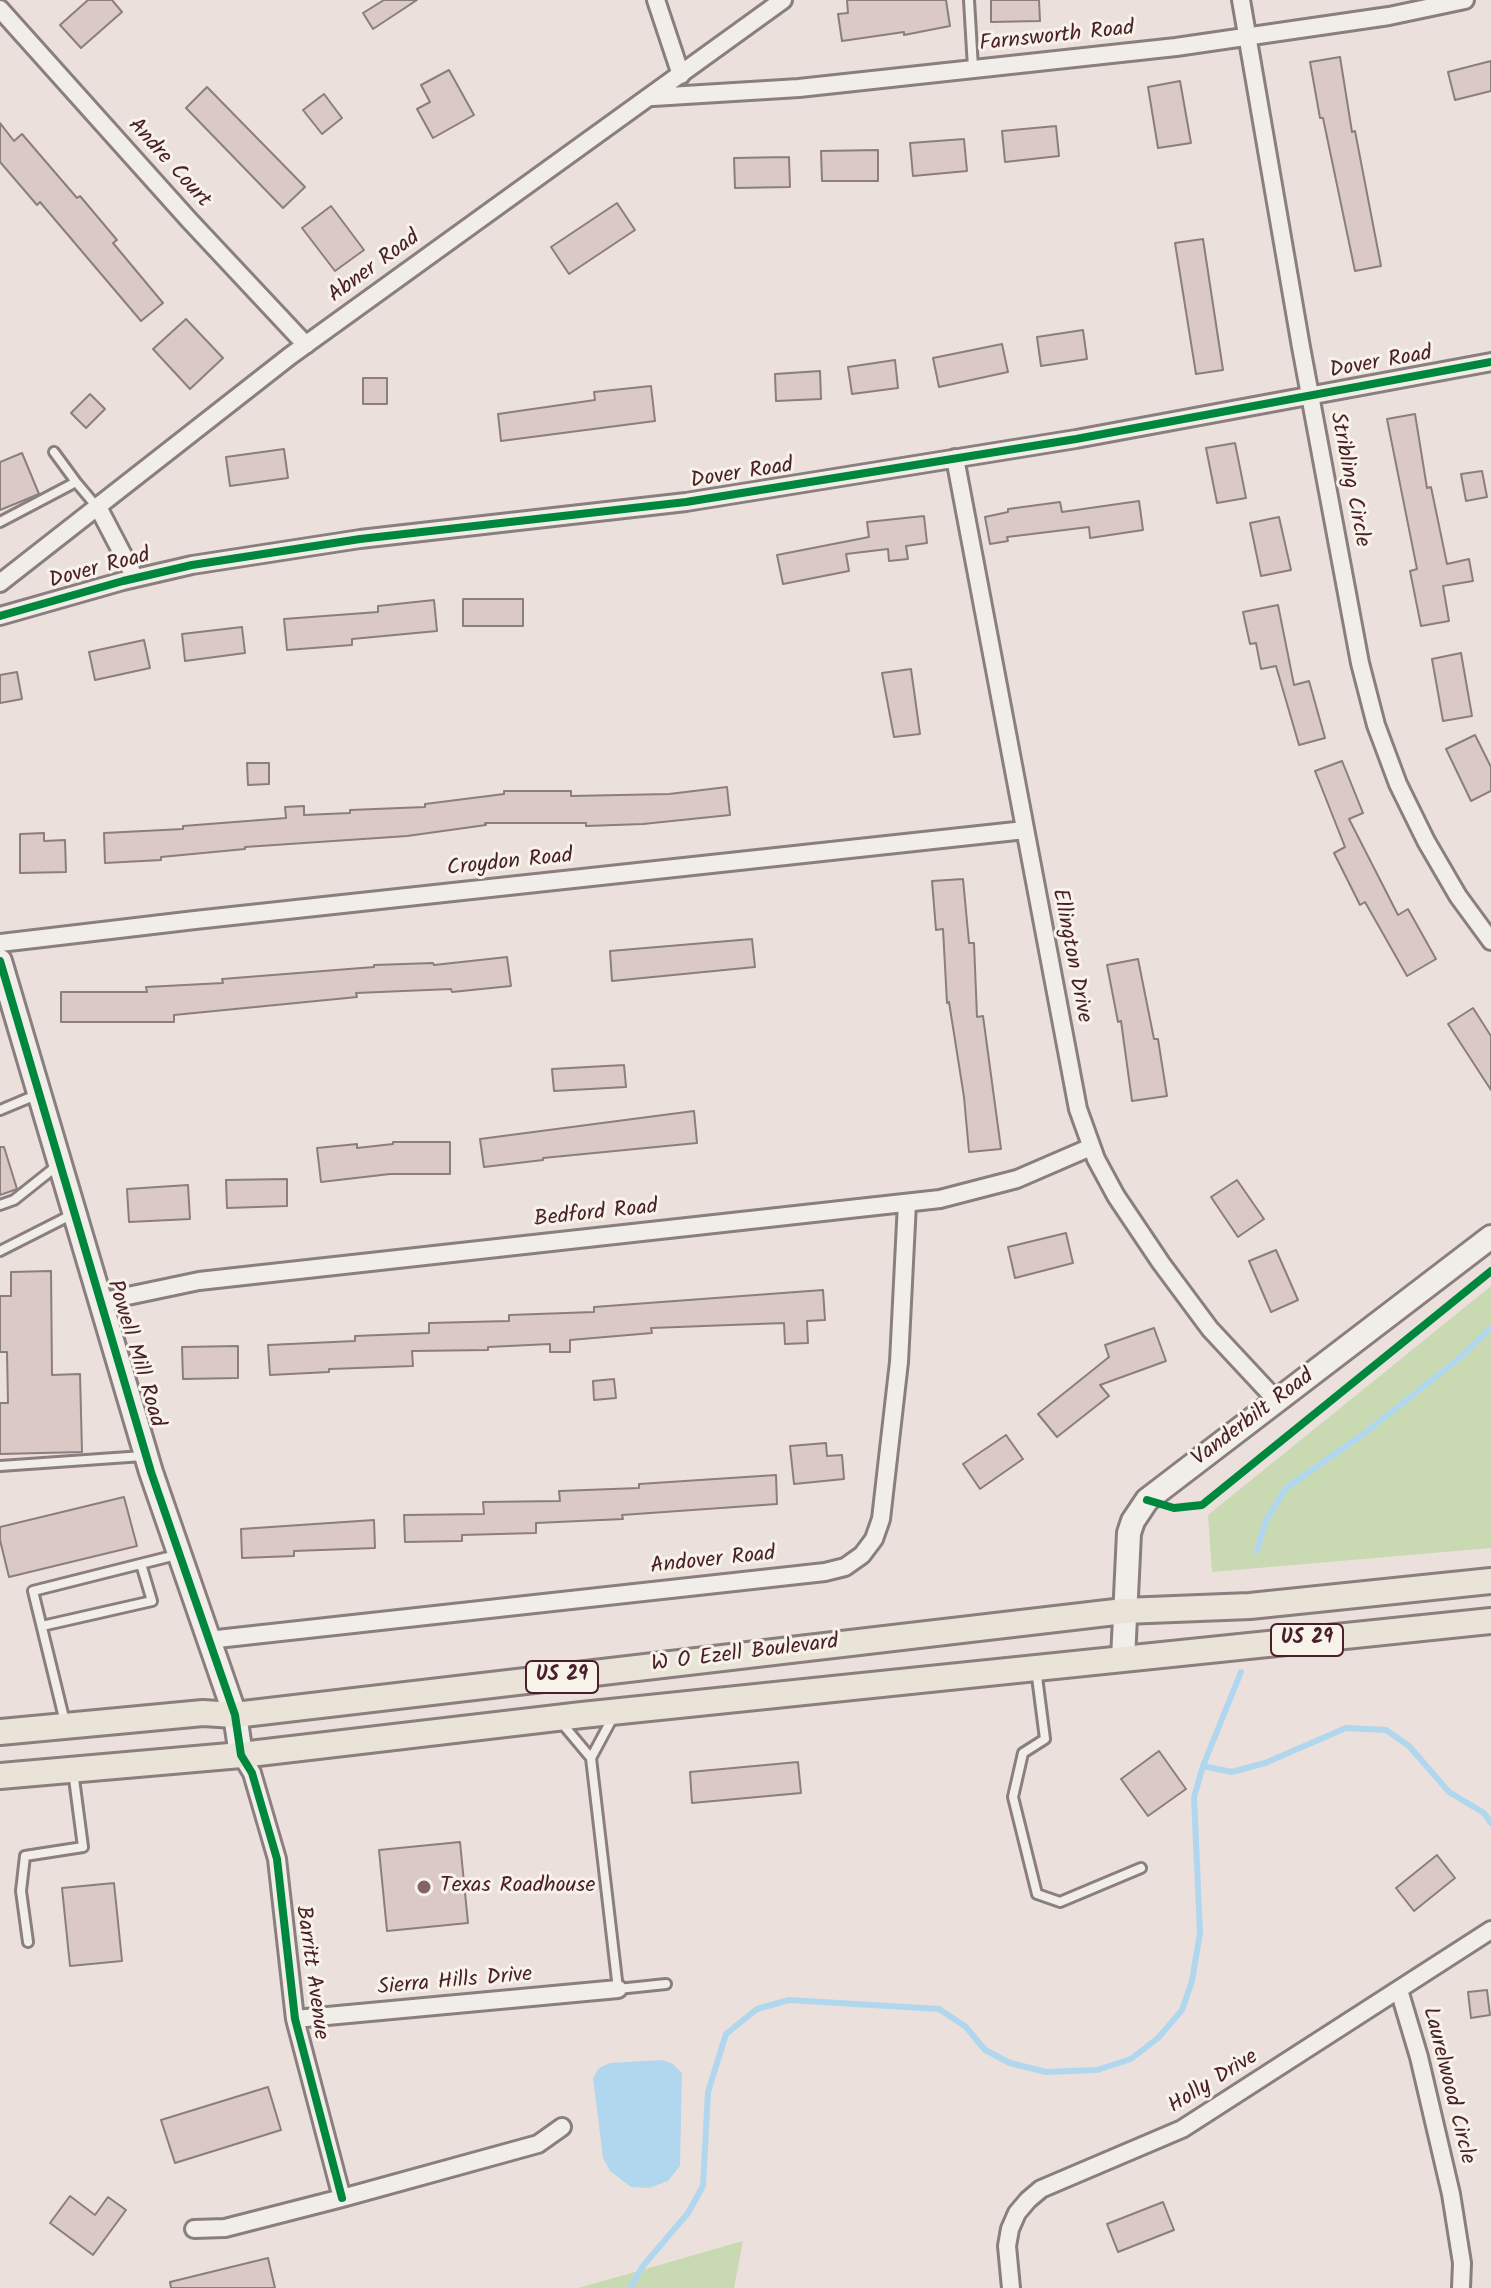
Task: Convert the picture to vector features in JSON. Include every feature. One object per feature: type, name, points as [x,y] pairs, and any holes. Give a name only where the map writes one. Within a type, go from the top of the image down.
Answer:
[{"type":"main road","name":"W O Ezell Boulevard","points":[[0,1732],[203,1713],[235,1715],[1124,1611],[1250,1606],[1491,1581]]},
{"type":"main road","name":"W O Ezell Boulevard","points":[[0,1776],[241,1755],[617,1711],[1491,1621]]},
{"type":"street","points":[[656,0],[681,75]]},
{"type":"street","name":"Abner Road","points":[[0,583],[306,345],[783,0]]},
{"type":"street","name":"Stribling Circle","points":[[1241,0],[1310,396],[1360,663],[1376,725],[1398,784],[1426,841],[1458,896],[1491,941]]},
{"type":"street","name":"Farnsworth Road","points":[[651,97],[799,88],[1248,37],[1389,16],[1465,0]]},
{"type":"street","name":"Andre Court","points":[[0,9],[306,345]]},
{"type":"street","name":"Dover Road","points":[[0,616],[192,565],[360,539],[686,502],[955,458],[1491,362]]},
{"type":"street","name":"Ellington Drive","points":[[955,458],[1074,1096],[1091,1147],[1116,1196],[1169,1274],[1210,1329],[1278,1402]]},
{"type":"street","name":"Dover Road","points":[[98,507],[135,578]]},
{"type":"street","name":"Croydon Road","points":[[0,943],[1025,830]]},
{"type":"street","name":"Powell Mill Road","points":[[0,963],[146,1456],[235,1715],[241,1755]]},
{"type":"street","name":"Bedford Road","points":[[99,1302],[199,1281],[940,1199],[1017,1179],[1091,1147]]},
{"type":"street","name":"Andover Road","points":[[208,1640],[825,1572],[845,1567],[862,1555],[874,1539],[881,1519],[899,1362],[907,1203]]},
{"type":"street","name":"Vanderbilt Road","points":[[1123,1659],[1129,1533],[1147,1500],[1491,1237]]},
{"type":"street","name":"Barritt Avenue","points":[[241,1755],[252,1773],[277,1859],[295,2019],[342,2198]]},
{"type":"street","name":"Holly Drive","points":[[1011,2288],[1007,2246],[1010,2229],[1017,2213],[1034,2194],[1182,2129],[1491,1930]]},
{"type":"street","name":"Sierra Hills Drive","points":[[295,2019],[618,1989]]},
{"type":"street","name":"Laurelwood Circle","points":[[1399,1990],[1419,2057],[1445,2166],[1462,2263],[1461,2288]]},
{"type":"street","points":[[194,2229],[225,2228],[538,2144],[562,2127]]},
{"type":"lane","points":[[969,0],[973,69]]},
{"type":"lane","points":[[54,452],[98,507]]},
{"type":"lane","points":[[0,522],[76,482]]},
{"type":"lane","points":[[0,1110],[39,1094]]},
{"type":"lane","points":[[0,1205],[14,1200],[59,1165]]},
{"type":"lane","points":[[0,1251],[74,1214]]},
{"type":"lane","points":[[0,1466],[146,1456]]},
{"type":"lane","points":[[66,1726],[33,1591],[180,1555]]},
{"type":"lane","points":[[42,1626],[152,1601],[141,1564]]},
{"type":"lane","points":[[1036,1668],[1045,1739],[1023,1753],[1013,1797],[1037,1894],[1060,1902],[1141,1868]]},
{"type":"lane","points":[[591,1758],[617,1711]]},
{"type":"lane","points":[[557,1718],[591,1758],[618,1989],[666,1984]]},
{"type":"lane","points":[[28,1942],[21,1891],[25,1856],[83,1847],[73,1770]]},
{"type":"green space","points":[[1491,1286],[1491,1548],[1212,1572],[1208,1515]]},
{"type":"green space","points":[[743,2241],[734,2288],[578,2288],[628,2274]]},
{"type":"water","points":[[662,2060],[673,2064],[682,2073],[680,2166],[668,2181],[649,2188],[631,2187],[610,2171],[603,2158],[593,2078],[599,2068],[610,2063]]},
{"type":"building","points":[[88,0],[112,0],[122,12],[81,48],[60,25]]},
{"type":"building","points":[[384,0],[417,0],[373,29],[363,13]]},
{"type":"building","points":[[847,0],[946,0],[950,26],[904,35],[904,32],[842,41],[838,14],[848,13]]},
{"type":"building","points":[[991,0],[1039,0],[1040,21],[991,22]]},
{"type":"building","points":[[1340,57],[1352,132],[1355,131],[1381,266],[1355,271],[1310,62]]},
{"type":"building","points":[[1491,61],[1491,91],[1455,100],[1448,72]]},
{"type":"building","points":[[449,70],[474,115],[433,138],[417,109],[430,102],[421,85]]},
{"type":"building","points":[[1180,81],[1191,143],[1158,148],[1148,87]]},
{"type":"building","points":[[207,87],[305,187],[283,208],[186,108]]},
{"type":"building","points":[[324,94],[342,118],[322,134],[303,110]]},
{"type":"building","points":[[0,123],[14,141],[22,134],[77,198],[80,196],[117,240],[113,243],[163,303],[141,321],[40,202],[37,205],[0,162]]},
{"type":"building","points":[[1056,126],[1059,156],[1005,162],[1002,131]]},
{"type":"building","points":[[964,139],[967,171],[913,176],[910,143]]},
{"type":"building","points":[[878,150],[878,181],[822,181],[821,151]]},
{"type":"building","points":[[789,157],[790,187],[735,188],[734,158]]},
{"type":"building","points":[[617,203],[635,230],[569,274],[551,247]]},
{"type":"building","points":[[331,206],[364,250],[335,271],[302,228]]},
{"type":"building","points":[[1203,239],[1223,370],[1196,374],[1175,243]]},
{"type":"building","points":[[186,319],[223,358],[190,389],[153,349]]},
{"type":"building","points":[[1083,330],[1087,359],[1041,366],[1037,337]]},
{"type":"building","points":[[1002,344],[1008,372],[939,387],[933,358]]},
{"type":"building","points":[[895,360],[898,388],[852,394],[848,367]]},
{"type":"building","points":[[820,371],[821,399],[776,401],[775,374]]},
{"type":"building","points":[[363,378],[387,378],[387,404],[363,404]]},
{"type":"building","points":[[651,386],[655,421],[501,441],[498,414],[595,400],[594,392]]},
{"type":"building","points":[[90,394],[105,409],[86,428],[71,413]]},
{"type":"building","points":[[1415,414],[1427,488],[1431,487],[1447,564],[1469,559],[1473,581],[1443,586],[1449,621],[1421,626],[1410,571],[1417,569],[1387,419]]},
{"type":"building","points":[[1235,443],[1246,498],[1217,503],[1206,448]]},
{"type":"building","points":[[284,449],[288,478],[230,486],[226,457]]},
{"type":"building","points":[[22,453],[39,494],[0,510],[0,462]]},
{"type":"building","points":[[1482,471],[1487,497],[1466,501],[1461,474]]},
{"type":"building","points":[[1139,501],[1143,530],[1090,538],[1089,527],[1007,537],[1008,541],[990,544],[985,517],[1008,512],[1008,509],[1060,502],[1062,512]]},
{"type":"building","points":[[924,516],[927,543],[906,546],[908,559],[889,561],[888,549],[846,554],[849,571],[783,584],[777,555],[869,537],[867,522]]},
{"type":"building","points":[[1279,517],[1291,570],[1261,576],[1250,523]]},
{"type":"building","points":[[463,599],[523,599],[523,626],[463,626]]},
{"type":"building","points":[[434,600],[437,631],[352,639],[352,645],[287,650],[284,619],[378,612],[378,606]]},
{"type":"building","points":[[1278,605],[1294,685],[1309,681],[1325,738],[1299,745],[1276,666],[1261,669],[1256,643],[1250,644],[1243,612]]},
{"type":"building","points":[[242,627],[245,653],[185,661],[182,634]]},
{"type":"building","points":[[144,640],[150,668],[95,680],[89,652]]},
{"type":"building","points":[[1461,653],[1472,716],[1443,721],[1432,659]]},
{"type":"building","points":[[911,669],[920,734],[894,737],[882,673]]},
{"type":"building","points":[[17,672],[22,699],[0,703],[0,675]]},
{"type":"building","points":[[1475,735],[1491,767],[1491,791],[1471,801],[1446,749]]},
{"type":"building","points":[[1342,761],[1363,813],[1349,819],[1398,915],[1408,909],[1436,959],[1407,976],[1365,902],[1360,905],[1334,853],[1345,847],[1315,771]]},
{"type":"building","points":[[247,763],[269,763],[269,784],[248,785]]},
{"type":"building","points":[[727,787],[730,815],[586,826],[586,823],[485,823],[407,836],[245,847],[161,857],[161,860],[105,863],[104,833],[183,829],[183,826],[286,818],[285,807],[304,806],[304,815],[350,813],[350,810],[425,807],[425,804],[504,794],[504,791],[571,791],[571,796],[669,794]]},
{"type":"building","points":[[44,833],[44,841],[65,840],[66,872],[20,873],[20,834]]},
{"type":"building","points":[[963,879],[969,943],[974,943],[977,1017],[983,1016],[1001,1149],[969,1152],[964,1097],[947,1003],[943,929],[936,930],[932,881]]},
{"type":"building","points":[[752,939],[755,967],[612,981],[610,951]]},
{"type":"building","points":[[507,957],[511,986],[452,992],[451,989],[356,993],[357,997],[174,1015],[174,1022],[61,1022],[61,992],[147,992],[146,987],[223,983],[222,979]]},
{"type":"building","points":[[1138,959],[1154,1039],[1158,1039],[1167,1096],[1132,1101],[1121,1021],[1118,1022],[1107,965]]},
{"type":"building","points":[[1473,1008],[1491,1036],[1491,1090],[1448,1024]]},
{"type":"building","points":[[624,1065],[626,1087],[554,1091],[552,1069]]},
{"type":"building","points":[[694,1111],[697,1143],[484,1167],[480,1139]]},
{"type":"building","points":[[393,1142],[450,1142],[450,1174],[390,1174],[321,1182],[317,1148],[357,1144],[357,1148]]},
{"type":"building","points":[[0,1147],[4,1147],[17,1189],[0,1195]]},
{"type":"building","points":[[287,1179],[287,1206],[227,1208],[226,1180]]},
{"type":"building","points":[[1237,1180],[1264,1219],[1238,1237],[1211,1197]]},
{"type":"building","points":[[188,1185],[190,1219],[129,1222],[127,1189]]},
{"type":"building","points":[[1066,1233],[1073,1263],[1015,1278],[1008,1247]]},
{"type":"building","points":[[1276,1250],[1298,1300],[1271,1312],[1249,1261]]},
{"type":"building","points":[[51,1271],[52,1375],[80,1374],[82,1452],[0,1454],[0,1403],[8,1403],[7,1352],[0,1352],[0,1296],[11,1296],[11,1272]]},
{"type":"building","points":[[823,1290],[825,1320],[807,1321],[808,1343],[785,1344],[784,1323],[651,1328],[652,1333],[570,1340],[570,1352],[550,1352],[550,1344],[488,1347],[488,1350],[412,1351],[413,1366],[270,1375],[268,1345],[355,1341],[355,1336],[429,1333],[429,1323],[509,1321],[509,1315],[594,1312],[594,1307]]},
{"type":"building","points":[[1154,1328],[1166,1361],[1100,1385],[1109,1396],[1057,1437],[1038,1414],[1109,1357],[1105,1345]]},
{"type":"building","points":[[238,1346],[238,1378],[183,1379],[182,1347]]},
{"type":"building","points":[[614,1379],[616,1398],[594,1400],[593,1381]]},
{"type":"building","points":[[1006,1435],[1023,1459],[980,1489],[963,1464]]},
{"type":"building","points":[[826,1443],[827,1456],[842,1455],[844,1479],[794,1484],[790,1446]]},
{"type":"building","points":[[776,1475],[777,1504],[622,1515],[623,1519],[536,1523],[536,1533],[462,1535],[462,1541],[405,1542],[404,1515],[484,1514],[483,1502],[560,1501],[559,1491],[639,1488],[639,1484]]},
{"type":"building","points":[[124,1497],[137,1546],[9,1577],[0,1527]]},
{"type":"building","points":[[374,1520],[375,1548],[294,1551],[294,1556],[242,1558],[241,1529]]},
{"type":"building","points":[[1159,1751],[1186,1789],[1148,1816],[1121,1779]]},
{"type":"building","points":[[798,1762],[801,1793],[692,1803],[690,1772]]},
{"type":"building","name":"Texas Roadhouse","points":[[460,1842],[468,1923],[387,1931],[379,1850]]},
{"type":"building","points":[[1437,1855],[1455,1878],[1414,1911],[1396,1888]]},
{"type":"building","points":[[114,1883],[122,1961],[70,1966],[62,1888]]},
{"type":"building","points":[[1487,1990],[1490,2015],[1471,2018],[1468,1992]]},
{"type":"building","points":[[268,2087],[281,2130],[175,2163],[161,2120]]},
{"type":"building","points":[[70,2196],[95,2215],[108,2197],[126,2210],[93,2255],[50,2223]]},
{"type":"building","points":[[1163,2202],[1174,2230],[1118,2252],[1107,2224]]},
{"type":"building","points":[[268,2258],[275,2288],[171,2288],[170,2282]]},
{"type":"waterway","points":[[1257,1551],[1266,1520],[1286,1488],[1362,1435],[1456,1361],[1491,1328]]},
{"type":"waterway","points":[[630,2288],[643,2266],[688,2213],[703,2186],[708,2092],[726,2034],[757,2009],[789,2000],[939,2009],[966,2027],[985,2050],[1010,2063],[1046,2072],[1097,2070],[1131,2059],[1158,2038],[1182,2010],[1192,1981],[1200,1933],[1194,1797],[1203,1766],[1241,1672]]},
{"type":"waterway","points":[[1203,1766],[1232,1772],[1265,1763],[1346,1728],[1386,1730],[1409,1746],[1449,1792],[1484,1813],[1491,1823]]},
{"type":"cycle path","points":[[0,616],[192,565],[360,539],[686,502],[1076,439],[1491,362]]},
{"type":"cycle path","points":[[0,961],[151,1472],[235,1715],[241,1755],[252,1773],[277,1859],[295,2019],[342,2198]]},
{"type":"cycle path","points":[[1147,1500],[1174,1508],[1202,1505],[1491,1271]]},
{"type":"place","name":"Texas Roadhouse","points":[[424,1887]]}]
